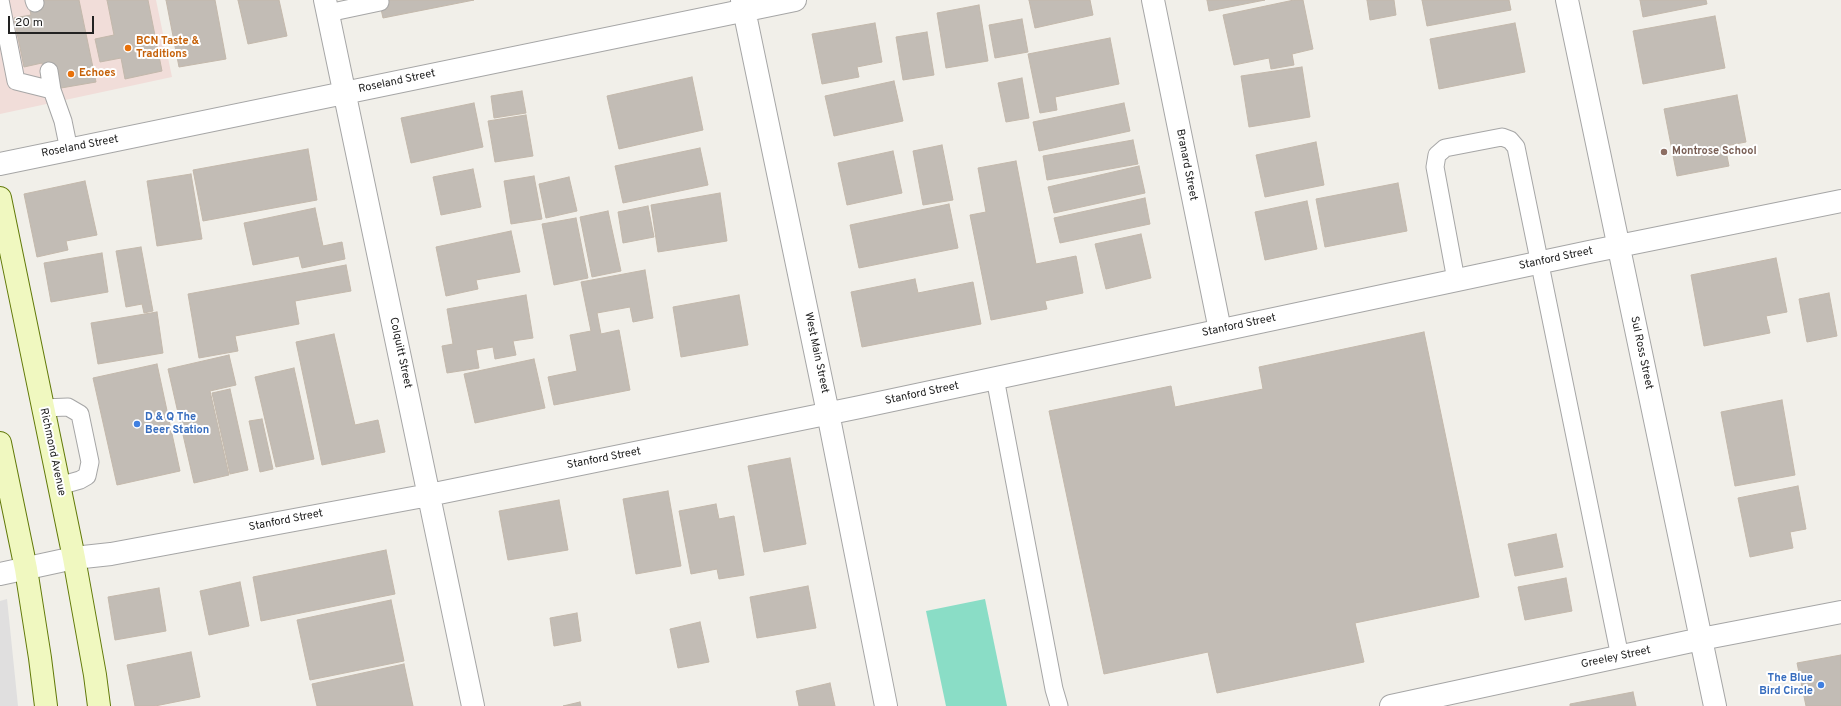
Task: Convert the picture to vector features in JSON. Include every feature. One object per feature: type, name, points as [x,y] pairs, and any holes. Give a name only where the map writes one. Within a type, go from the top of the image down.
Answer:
[{"type":"main road","name":"Richmond Avenue","points":[[0,198],[74,558],[96,675],[99,706]]},
{"type":"main road","points":[[0,443],[26,569],[46,706]]},
{"type":"street","name":"Roseland Street","points":[[0,164],[345,93],[743,5],[795,0]]},
{"type":"street","name":"Branard Street","points":[[1153,0],[1220,330]]},
{"type":"street","name":"Sul Ross Street","points":[[1567,0],[1715,706]]},
{"type":"street","name":"West Main Street","points":[[743,5],[828,413],[886,706]]},
{"type":"street","name":"Colquitt Street","points":[[327,6],[473,706]]},
{"type":"street","name":"Stanford Street","points":[[0,574],[74,558],[111,554],[430,495],[1841,200]]},
{"type":"street","name":"Greeley Street","points":[[1391,706],[1700,639],[1841,612]]},
{"type":"lane","points":[[0,0],[16,81],[52,90]]},
{"type":"lane","points":[[327,6],[380,2]]},
{"type":"lane","points":[[49,71],[52,90],[63,121],[69,150]]},
{"type":"lane","points":[[1456,280],[1435,167],[1437,155],[1445,148],[1502,137],[1510,140],[1516,148],[1620,657]]},
{"type":"lane","points":[[995,378],[1058,706]]},
{"type":"lane","points":[[43,408],[68,407],[80,414],[90,462],[87,476],[80,480],[59,486]]},
{"type":"shaded area","points":[[0,0],[156,0],[172,77],[0,114]]},
{"type":"shaded area","points":[[7,599],[18,706],[0,706],[0,601]]},
{"type":"green space","points":[[985,599],[1007,706],[946,706],[926,611]]},
{"type":"building","points":[[36,0],[79,0],[96,82],[61,88],[57,70],[44,73],[42,63],[24,67],[14,18],[31,15],[28,2]]},
{"type":"building","name":"BCN Taste & Traditions","points":[[107,0],[148,0],[162,71],[125,79],[121,58],[100,62],[95,39],[114,35]]},
{"type":"building","points":[[166,0],[215,0],[226,59],[179,67]]},
{"type":"building","points":[[238,0],[279,0],[287,36],[248,44]]},
{"type":"building","points":[[379,0],[474,0],[383,18]]},
{"type":"building","points":[[1029,0],[1090,0],[1093,15],[1035,28]]},
{"type":"building","points":[[1207,0],[1265,0],[1209,11]]},
{"type":"building","points":[[1294,0],[1303,0],[1313,49],[1292,54],[1294,65],[1271,69],[1269,58],[1234,65],[1223,15]]},
{"type":"building","points":[[1367,0],[1394,0],[1396,15],[1370,20]]},
{"type":"building","points":[[1422,0],[1509,0],[1511,10],[1427,26]]},
{"type":"building","points":[[1640,0],[1706,0],[1707,4],[1643,17]]},
{"type":"building","points":[[979,5],[988,61],[946,68],[937,13]]},
{"type":"building","points":[[1715,16],[1725,68],[1643,84],[1633,31]]},
{"type":"building","points":[[1022,19],[1028,52],[995,58],[989,25]]},
{"type":"building","points":[[875,23],[882,62],[857,67],[859,77],[822,84],[812,34]]},
{"type":"building","points":[[1515,23],[1525,72],[1439,89],[1430,39]]},
{"type":"building","points":[[927,32],[934,75],[903,80],[896,37]]},
{"type":"building","points":[[1110,38],[1119,84],[1055,97],[1057,110],[1040,113],[1028,54]]},
{"type":"building","points":[[1302,67],[1310,117],[1249,127],[1241,76]]},
{"type":"building","points":[[692,77],[703,130],[619,149],[607,96]]},
{"type":"building","points":[[1022,78],[1029,118],[1006,122],[998,83]]},
{"type":"building","points":[[894,81],[903,121],[834,136],[825,96]]},
{"type":"building","points":[[522,91],[526,113],[494,118],[491,96]]},
{"type":"building","points":[[1737,95],[1746,142],[1725,146],[1729,166],[1677,176],[1664,109]]},
{"type":"building","points":[[474,103],[483,147],[411,163],[401,118]]},
{"type":"building","points":[[1124,103],[1130,131],[1039,151],[1033,122]]},
{"type":"building","points":[[526,115],[533,156],[495,162],[488,121]]},
{"type":"building","points":[[1133,140],[1138,164],[1047,180],[1043,156]]},
{"type":"building","points":[[1316,142],[1324,185],[1265,197],[1256,155]]},
{"type":"building","points":[[942,145],[953,200],[923,205],[913,151]]},
{"type":"building","points":[[700,148],[708,185],[623,203],[615,166]]},
{"type":"building","points":[[308,149],[317,200],[203,221],[193,170]]},
{"type":"building","points":[[893,151],[902,193],[847,205],[838,163]]},
{"type":"building","points":[[1016,161],[1036,264],[1076,256],[1083,293],[1045,301],[1047,309],[991,320],[970,215],[986,212],[978,168]]},
{"type":"building","points":[[1139,166],[1145,193],[1054,213],[1048,187]]},
{"type":"building","points":[[473,169],[481,207],[441,215],[433,177]]},
{"type":"building","points":[[191,174],[202,239],[157,246],[147,181]]},
{"type":"building","points":[[534,176],[542,219],[511,224],[504,181]]},
{"type":"building","points":[[569,177],[577,211],[546,218],[539,184]]},
{"type":"building","points":[[85,181],[97,235],[66,241],[68,250],[37,257],[24,194]]},
{"type":"building","points":[[1398,183],[1407,231],[1325,247],[1316,199]]},
{"type":"building","points":[[720,193],[727,241],[658,252],[651,205]]},
{"type":"building","points":[[1145,198],[1150,224],[1060,243],[1054,218]]},
{"type":"building","points":[[1307,201],[1317,249],[1265,260],[1255,212]]},
{"type":"building","points":[[949,204],[958,248],[859,268],[850,225]]},
{"type":"building","points":[[648,206],[654,237],[623,243],[618,212]]},
{"type":"building","points":[[315,208],[323,246],[342,242],[345,259],[302,268],[299,256],[253,265],[244,223]]},
{"type":"building","points":[[608,211],[621,271],[592,277],[580,217]]},
{"type":"building","points":[[576,218],[588,278],[554,285],[542,224]]},
{"type":"building","points":[[511,231],[520,272],[476,280],[478,289],[446,296],[436,247]]},
{"type":"building","points":[[1141,234],[1151,278],[1106,289],[1095,244]]},
{"type":"building","points":[[141,247],[153,311],[144,313],[142,304],[126,307],[116,251]]},
{"type":"building","points":[[102,253],[108,292],[51,302],[44,263]]},
{"type":"building","points":[[1776,258],[1787,312],[1766,316],[1770,333],[1704,346],[1691,275]]},
{"type":"building","points":[[346,265],[351,291],[295,301],[299,324],[235,336],[238,351],[199,358],[188,294]]},
{"type":"building","points":[[645,270],[653,318],[633,322],[630,307],[597,313],[601,334],[619,330],[630,390],[554,405],[548,377],[577,371],[570,335],[591,331],[581,282]]},
{"type":"building","points":[[915,279],[918,293],[973,282],[981,324],[862,347],[851,292]]},
{"type":"building","points":[[1829,293],[1837,336],[1807,342],[1799,299]]},
{"type":"building","points":[[526,295],[533,338],[513,341],[516,355],[495,359],[493,347],[476,350],[479,368],[447,373],[442,346],[453,344],[447,309]]},
{"type":"building","points":[[739,295],[748,345],[681,357],[673,307]]},
{"type":"building","points":[[157,312],[163,353],[98,364],[91,323]]},
{"type":"building","points":[[1424,332],[1479,597],[1355,623],[1364,662],[1217,693],[1208,652],[1104,674],[1049,411],[1171,386],[1175,407],[1263,389],[1259,367]]},
{"type":"building","points":[[334,334],[355,425],[378,420],[385,452],[322,465],[296,342]]},
{"type":"building","points":[[229,355],[236,385],[210,391],[229,475],[194,483],[168,369]]},
{"type":"building","points":[[534,359],[545,408],[475,423],[464,374]]},
{"type":"building","name":"D & Q The Beer Station","points":[[157,364],[180,471],[117,485],[93,378]]},
{"type":"building","points":[[294,368],[314,459],[276,467],[255,377]]},
{"type":"building","points":[[230,389],[248,470],[230,474],[212,393]]},
{"type":"building","points":[[1782,400],[1795,475],[1735,486],[1721,412]]},
{"type":"building","points":[[262,419],[273,469],[260,472],[249,421]]},
{"type":"building","points":[[790,458],[806,544],[764,552],[748,466]]},
{"type":"building","points":[[1798,486],[1806,529],[1790,532],[1793,548],[1750,557],[1738,498]]},
{"type":"building","points":[[668,491],[681,566],[636,574],[623,499]]},
{"type":"building","points":[[559,500],[568,550],[508,560],[499,511]]},
{"type":"building","points":[[716,504],[719,519],[734,516],[744,575],[719,579],[717,569],[691,574],[679,511]]},
{"type":"building","points":[[1556,534],[1563,567],[1515,576],[1508,544]]},
{"type":"building","points":[[386,550],[395,594],[261,621],[253,577]]},
{"type":"building","points":[[1566,578],[1572,611],[1525,620],[1518,587]]},
{"type":"building","points":[[240,582],[249,626],[209,635],[200,591]]},
{"type":"building","points":[[808,586],[816,628],[757,638],[750,597]]},
{"type":"building","points":[[159,588],[166,631],[115,640],[108,597]]},
{"type":"building","points":[[391,600],[404,661],[310,680],[297,620]]},
{"type":"building","points":[[577,613],[581,641],[554,646],[550,618]]},
{"type":"building","points":[[700,622],[709,662],[678,668],[670,629]]},
{"type":"building","points":[[191,652],[200,697],[155,706],[135,706],[127,665]]},
{"type":"building","name":"The Blue Bird Circle","points":[[1841,655],[1841,706],[1806,706],[1797,663]]},
{"type":"building","points":[[404,664],[413,706],[317,706],[312,684]]},
{"type":"building","points":[[830,683],[835,706],[799,706],[796,691]]},
{"type":"building","points":[[1633,692],[1636,706],[1570,706],[1570,704]]},
{"type":"building","points":[[580,702],[581,706],[563,706]]},
{"type":"place","name":"BCN Taste & Traditions","points":[[128,48]]},
{"type":"place","name":"Echoes","points":[[71,74]]},
{"type":"place","name":"Montrose School","points":[[1664,152]]},
{"type":"place","name":"D & Q The Beer Station","points":[[137,424]]},
{"type":"place","name":"The Blue Bird Circle","points":[[1821,685]]}]
